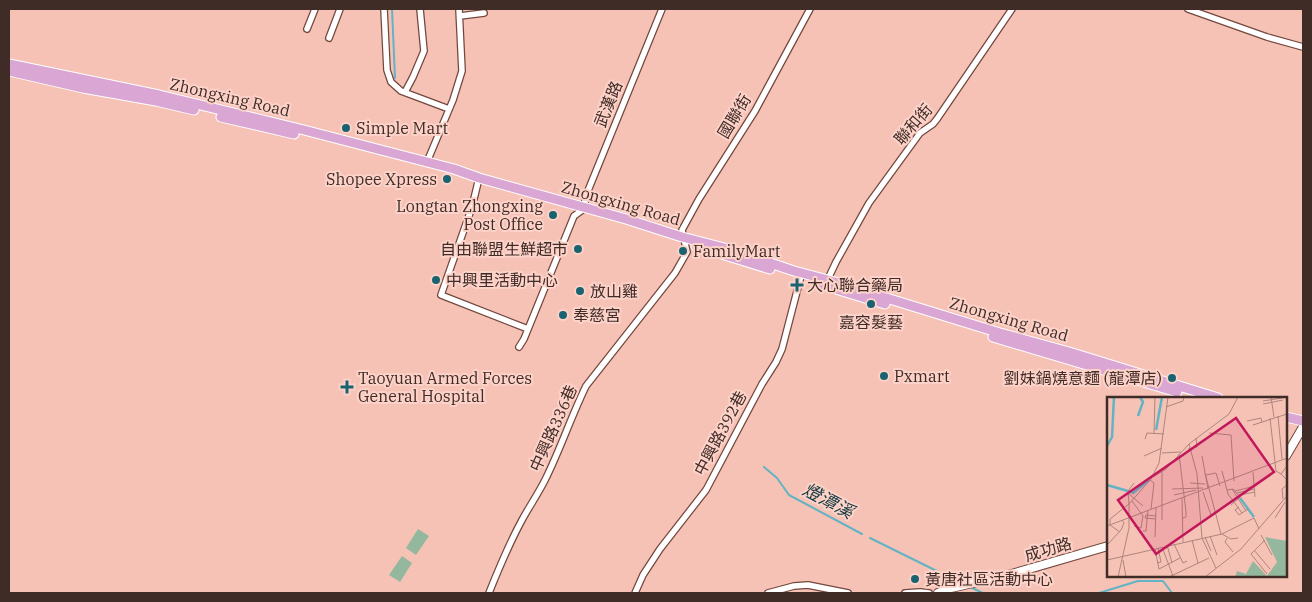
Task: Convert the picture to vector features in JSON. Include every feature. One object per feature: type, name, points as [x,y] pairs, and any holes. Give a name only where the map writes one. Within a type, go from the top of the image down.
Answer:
[{"type":"main road","name":"Zhongxing Road","points":[[9,64],[159,95],[304,130],[427,162],[479,180]]},
{"type":"main road","name":"Zhongxing Road","points":[[9,71],[83,88],[156,101],[308,136],[479,180],[683,240],[732,250],[801,275],[1195,397]]},
{"type":"main road","name":"Zhongxing Road","points":[[827,283],[1069,352],[1215,397]]},
{"type":"main road","points":[[1287,417],[1303,421]]},
{"type":"main road","points":[[1287,422],[1303,427]]},
{"type":"street","points":[[307,29],[315,9]]},
{"type":"street","points":[[329,38],[340,9]]},
{"type":"street","points":[[384,9],[387,70],[391,82],[400,91],[449,109]]},
{"type":"street","points":[[405,92],[424,51],[420,9]]},
{"type":"street","points":[[427,162],[449,109],[462,71],[459,9]]},
{"type":"street","name":"武漢路","points":[[519,347],[574,216],[582,210],[585,198],[662,9]]},
{"type":"street","name":"國聯街","points":[[683,240],[682,230],[699,199],[754,111],[810,9]]},
{"type":"street","name":"聯和街","points":[[827,283],[836,262],[869,203],[920,133],[937,119],[1012,9]]},
{"type":"street","points":[[1188,9],[1267,37],[1303,47]]},
{"type":"street","points":[[460,16],[484,13]]},
{"type":"street","points":[[479,180],[472,207],[441,295],[528,329]]},
{"type":"street","name":"中興路336巷","points":[[489,593],[508,546],[548,474],[586,386],[676,273],[687,252],[683,240]]},
{"type":"street","name":"中興路392巷","points":[[635,593],[643,574],[660,548],[706,490],[753,400],[776,362],[782,349],[801,275]]},
{"type":"street","points":[[1287,454],[1303,427]]},
{"type":"street","name":"成功路","points":[[938,593],[1107,546]]},
{"type":"street","points":[[768,593],[794,586],[808,585],[848,593]]},
{"type":"street","points":[[905,593],[929,593]]},
{"type":"green space","points":[[418,529],[429,536],[416,555],[406,548]]},
{"type":"green space","points":[[402,556],[412,563],[400,582],[389,575]]},
{"type":"waterway","points":[[392,9],[395,78]]},
{"type":"waterway","name":"燈潭溪","points":[[764,467],[777,478],[789,495],[862,534]]},
{"type":"waterway","name":"燈潭溪","points":[[870,538],[959,582]]},
{"type":"waterway","name":"燈潭溪","points":[[1099,593],[1138,581],[1163,581],[1172,593]]},
{"type":"waterway","name":"燈潭溪","points":[[972,588],[983,593]]},
{"type":"place","name":"Simple Mart","points":[[346,128]]},
{"type":"place","name":"Shopee Xpress","points":[[447,179]]},
{"type":"place","name":"Longtan Zhongxing Post Office","points":[[553,215]]},
{"type":"place","name":"自由聯盟生鮮超市","points":[[578,249]]},
{"type":"place","name":"FamilyMart","points":[[683,251]]},
{"type":"place","name":"中興里活動中心","points":[[436,280]]},
{"type":"place","name":"大心聯合藥局","points":[[797,285]]},
{"type":"place","name":"放山雞","points":[[580,291]]},
{"type":"place","name":"嘉容髮藝","points":[[871,304]]},
{"type":"place","name":"奉慈宮","points":[[563,315]]},
{"type":"place","name":"Pxmart","points":[[884,376]]},
{"type":"place","name":"劉妹鍋燒意麵 (龍潭店)","points":[[1172,378]]},
{"type":"place","name":"Taoyuan Armed Forces General Hospital","points":[[347,387]]},
{"type":"place","name":"黃唐社區活動中心","points":[[915,579]]}]
